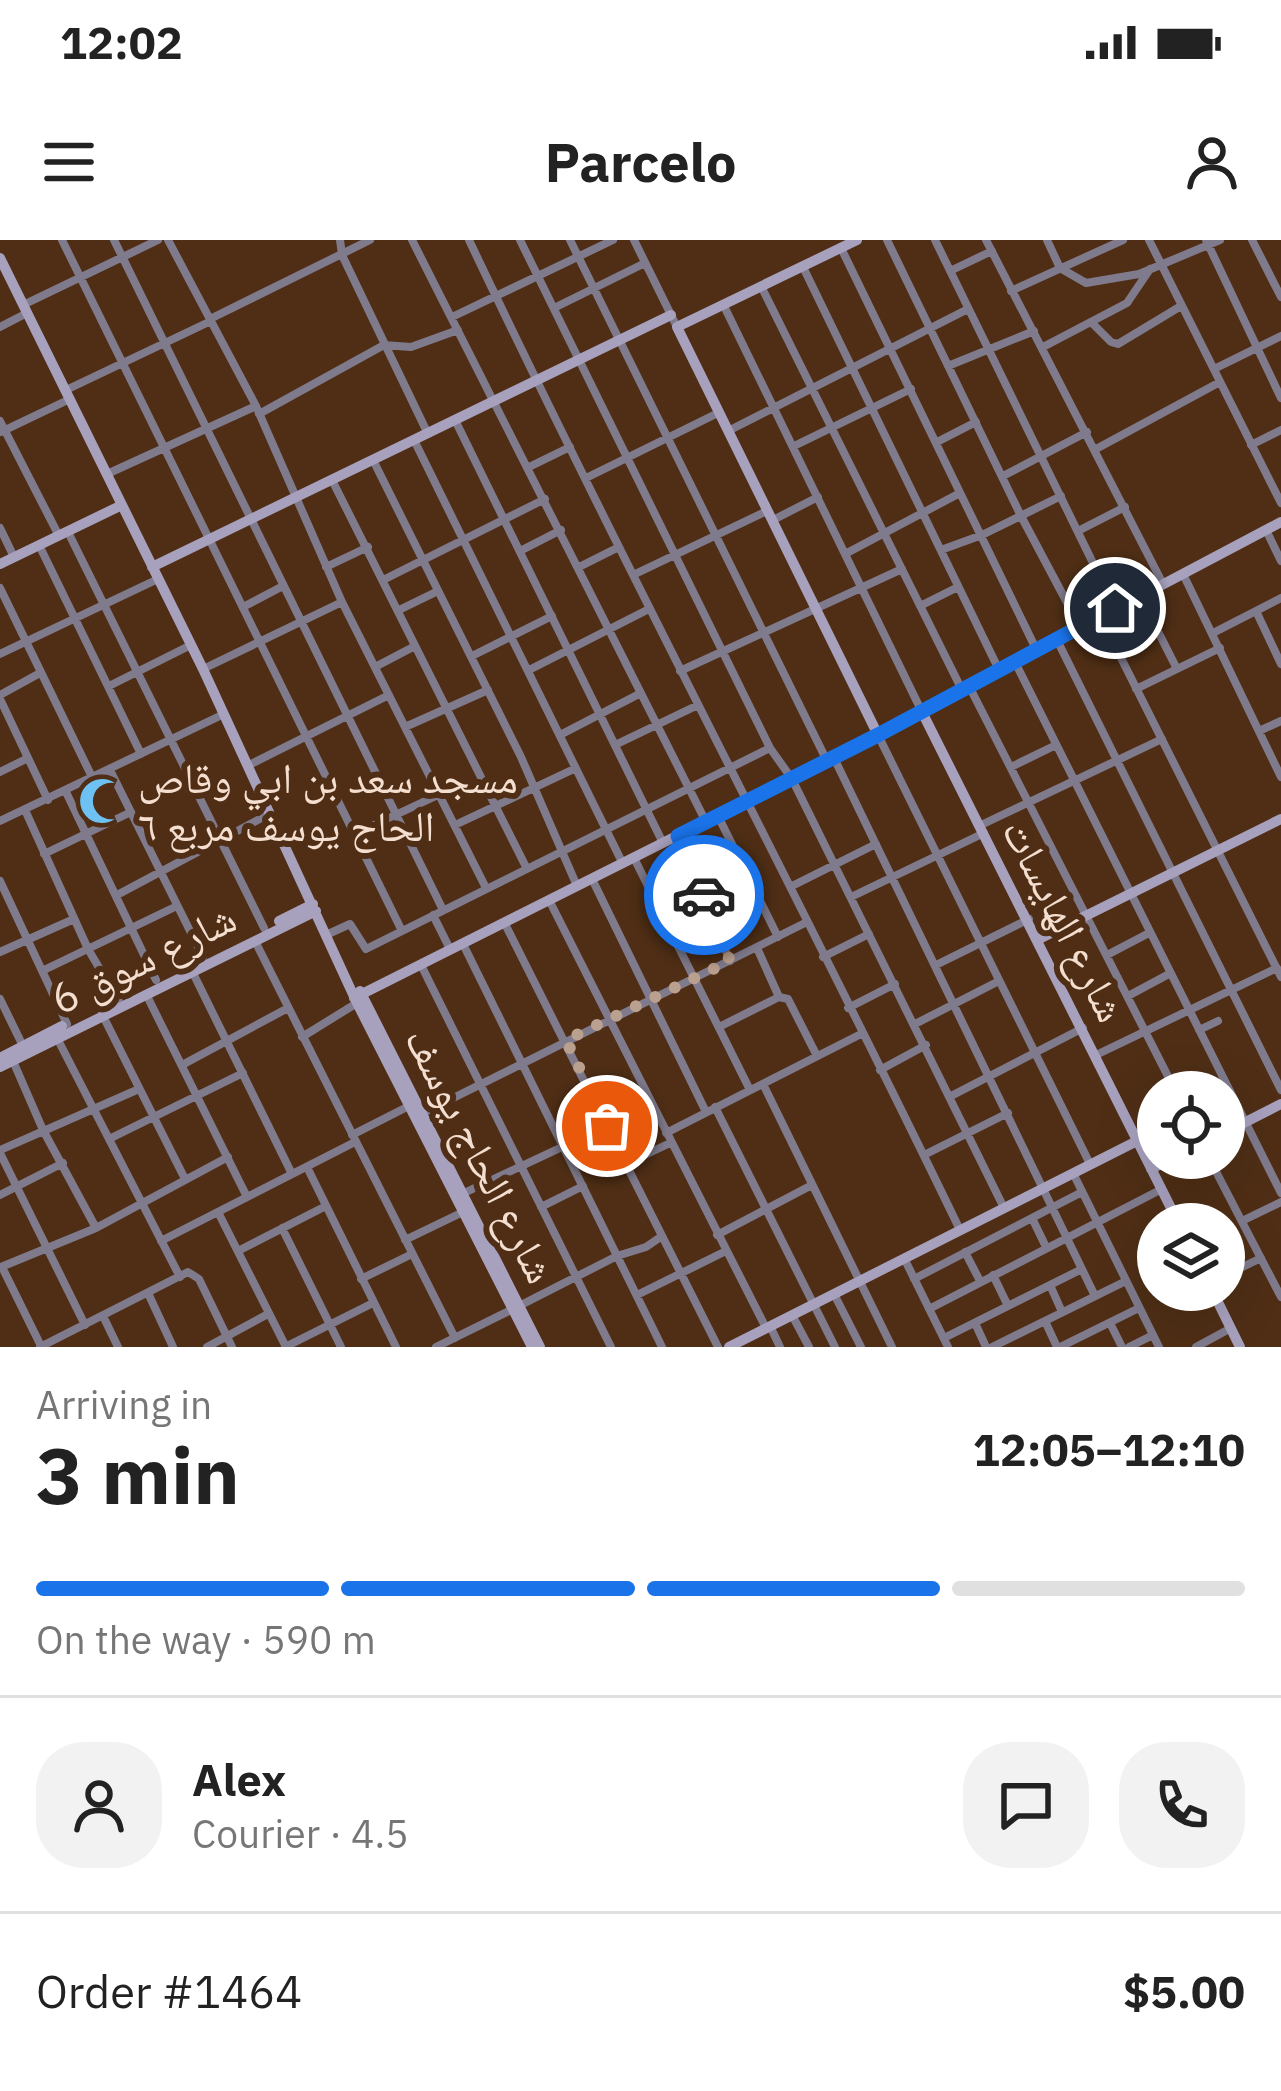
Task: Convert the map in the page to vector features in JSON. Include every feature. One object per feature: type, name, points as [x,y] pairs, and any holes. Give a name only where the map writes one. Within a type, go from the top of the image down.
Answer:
[{"type":"street","points":[[62,240],[402,931]]},
{"type":"street","points":[[114,240],[349,717],[438,912],[523,1062],[662,1347]]},
{"type":"street","points":[[0,327],[80,277],[158,240]]},
{"type":"street","points":[[168,240],[258,410],[326,567],[485,888]]},
{"type":"street","points":[[340,240],[342,255],[428,434]]},
{"type":"street","points":[[264,928],[105,604],[2,428],[123,360],[370,240]]},
{"type":"street","points":[[412,240],[657,725],[778,937]]},
{"type":"street","points":[[469,240],[959,1230]]},
{"type":"street","points":[[520,240],[1004,1208]]},
{"type":"street","points":[[570,240],[763,631],[876,844],[1095,1296]]},
{"type":"street","points":[[452,317],[613,240]]},
{"type":"street","points":[[634,240],[1090,1165]]},
{"type":"street","points":[[0,654],[105,604],[212,538],[620,340],[723,304],[856,240]]},
{"type":"street","points":[[887,240],[1080,627]]},
{"type":"street","points":[[934,240],[1115,608]]},
{"type":"street","points":[[986,240],[1163,584]]},
{"type":"street","points":[[1047,240],[1060,268],[1086,284],[1150,269],[1220,240]]},
{"type":"street","points":[[1011,291],[1098,245],[1123,240]]},
{"type":"street","points":[[1149,240],[1281,503]]},
{"type":"street","points":[[1252,240],[1277,279],[1281,297]]},
{"type":"street","points":[[1207,243],[1281,398]]},
{"type":"street","points":[[841,248],[1036,651]]},
{"type":"street","points":[[950,272],[992,251]]},
{"type":"street","points":[[0,258],[203,669],[358,998]]},
{"type":"street","points":[[554,308],[645,263]]},
{"type":"street","points":[[803,266],[999,670]]},
{"type":"street","points":[[1043,346],[1132,299],[1150,269]]},
{"type":"street","points":[[761,286],[920,606],[1011,766],[1166,1071]]},
{"type":"street","points":[[723,304],[922,712]]},
{"type":"street","points":[[1092,323],[1118,344],[1181,306]]},
{"type":"street","points":[[727,431],[968,309]]},
{"type":"street","points":[[107,474],[258,410],[384,345],[411,347],[458,329]]},
{"type":"street","points":[[949,366],[1034,331]]},
{"type":"street","points":[[1214,369],[1281,336]]},
{"type":"street","points":[[1096,449],[1220,382]]},
{"type":"street","points":[[794,446],[911,389]]},
{"type":"street","points":[[586,478],[718,413]]},
{"type":"street","points":[[455,420],[663,843]]},
{"type":"street","points":[[937,442],[976,422]]},
{"type":"street","points":[[1251,445],[1281,430]]},
{"type":"street","points":[[1003,476],[1087,432]]},
{"type":"street","points":[[415,440],[574,769],[694,976],[750,1090]]},
{"type":"street","points":[[530,466],[570,447]]},
{"type":"street","points":[[373,460],[488,689],[578,886]]},
{"type":"street","points":[[332,480],[527,869]]},
{"type":"street","points":[[845,554],[961,493]]},
{"type":"street","points":[[940,550],[1061,496]]},
{"type":"street","points":[[633,575],[716,536],[818,497]]},
{"type":"street","points":[[385,579],[545,499]]},
{"type":"street","points":[[0,564],[122,505]]},
{"type":"street","points":[[1078,531],[1125,507]]},
{"type":"street","points":[[302,1037],[358,998],[421,964],[878,735],[1281,522]]},
{"type":"street","points":[[0,528],[14,556]]},
{"type":"street","points":[[520,551],[561,530]]},
{"type":"street","points":[[1266,530],[1281,561]]},
{"type":"street","points":[[39,544],[141,754]]},
{"type":"street","points":[[326,567],[368,547]]},
{"type":"street","points":[[579,567],[619,547]]},
{"type":"street","points":[[680,671],[902,568]]},
{"type":"street","points":[[1183,573],[1281,777]]},
{"type":"street","points":[[243,607],[284,586]]},
{"type":"street","points":[[920,606],[958,586]]},
{"type":"street","points":[[0,588],[93,779]]},
{"type":"street","points":[[399,610],[438,591]]},
{"type":"street","points":[[1140,596],[1177,669]]},
{"type":"street","points":[[1213,633],[1281,598]]},
{"type":"street","points":[[203,669],[343,602]]},
{"type":"street","points":[[529,670],[649,609]]},
{"type":"street","points":[[1256,611],[1281,664]]},
{"type":"street","points":[[472,656],[551,616]]},
{"type":"street","points":[[1096,1055],[1279,972],[1101,616]]},
{"type":"street","points":[[1058,640],[1281,1090]]},
{"type":"street","points":[[109,686],[191,646]]},
{"type":"street","points":[[375,667],[415,646]]},
{"type":"street","points":[[1136,689],[1220,648]]},
{"type":"street","points":[[1015,662],[1219,1071]]},
{"type":"street","points":[[40,673],[0,697],[48,800]]},
{"type":"street","points":[[405,727],[488,689]]},
{"type":"street","points":[[560,735],[641,693]]},
{"type":"street","points":[[249,765],[389,695]]},
{"type":"street","points":[[615,745],[696,706]]},
{"type":"street","name":"شارع الهايسات","points":[[922,712],[1137,1138]]},
{"type":"street","points":[[0,821],[224,714]]},
{"type":"street","points":[[1259,731],[1281,721]]},
{"type":"street","points":[[851,896],[938,856],[1028,800],[1162,739]]},
{"type":"street","points":[[1011,766],[1056,745]]},
{"type":"street","points":[[326,935],[350,924],[366,949],[770,748]]},
{"type":"street","points":[[0,772],[28,758]]},
{"type":"street","points":[[455,825],[574,769]]},
{"type":"street","points":[[110,770],[203,958]]},
{"type":"street","points":[[66,792],[156,980]]},
{"type":"street","points":[[355,834],[438,795]]},
{"type":"street","points":[[25,810],[88,949],[120,1002]]},
{"type":"street","points":[[44,854],[131,812]]},
{"type":"street","points":[[117,895],[271,813]]},
{"type":"street","points":[[1039,939],[1281,819]]},
{"type":"street","points":[[678,836],[730,961]]},
{"type":"street","points":[[792,886],[876,844]]},
{"type":"street","points":[[592,879],[835,1347]]},
{"type":"street","points":[[0,881],[67,1024]]},
{"type":"street","points":[[549,899],[717,1235],[780,1347]]},
{"type":"street","points":[[44,970],[177,906]]},
{"type":"street","name":"شارع سوق 6","points":[[6,1059],[102,1014],[156,980],[315,908]]},
{"type":"street","name":"شارع سوق 6","points":[[0,1067],[23,1046],[146,993],[315,908]]},
{"type":"street","points":[[0,952],[74,919]]},
{"type":"street","points":[[935,965],[1028,919]]},
{"type":"street","points":[[504,922],[718,1347]]},
{"type":"street","points":[[423,1113],[807,922]]},
{"type":"street","points":[[1107,955],[1149,933]]},
{"type":"street","points":[[823,957],[869,934]]},
{"type":"street","points":[[254,940],[455,1338]]},
{"type":"street","points":[[757,948],[779,997]]},
{"type":"street","points":[[421,964],[611,1347]]},
{"type":"street","points":[[191,970],[292,1174]]},
{"type":"street","points":[[1127,996],[1169,974]]},
{"type":"street","points":[[915,1024],[999,981]]},
{"type":"street","points":[[848,1008],[896,984]]},
{"type":"street","points":[[146,993],[248,1197]]},
{"type":"street","points":[[719,1027],[779,997],[788,999],[817,1056]]},
{"type":"street","name":"شارع الحاج يوسف","points":[[358,998],[536,1347]]},
{"type":"street","name":"شارع الحاج يوسف","points":[[358,998],[464,1193],[516,1307]]},
{"type":"street","points":[[0,1000],[23,1046]]},
{"type":"street","points":[[182,1065],[288,1008]]},
{"type":"street","points":[[102,1014],[184,1179]]},
{"type":"street","points":[[1199,1030],[1218,1021]]},
{"type":"street","points":[[951,1096],[1083,1028]]},
{"type":"street","points":[[626,1164],[711,1110],[861,1034]]},
{"type":"street","points":[[57,1037],[180,1277]]},
{"type":"street","points":[[880,1070],[926,1045]]},
{"type":"street","points":[[6,1059],[96,1228]]},
{"type":"street","points":[[109,1139],[243,1073]]},
{"type":"street","points":[[763,1084],[892,1347]]},
{"type":"street","points":[[85,1325],[0,1152],[92,1107],[140,1090]]},
{"type":"street","points":[[1245,1122],[1281,1104]]},
{"type":"street","points":[[161,1241],[307,1168],[410,1105]]},
{"type":"street","points":[[923,1155],[1009,1113]]},
{"type":"street","points":[[1245,1125],[1281,1197],[1245,1219]]},
{"type":"street","points":[[464,1193],[607,1126]]},
{"type":"street","points":[[729,1347],[750,1342],[768,1327],[1137,1141]]},
{"type":"street","points":[[228,1157],[96,1228],[1,1266],[41,1347],[57,1344],[191,1272],[199,1279],[232,1347]]},
{"type":"street","points":[[0,1195],[63,1163]]},
{"type":"street","points":[[307,1168],[396,1347]]},
{"type":"street","points":[[1073,1173],[1137,1304]]},
{"type":"street","name":"شارع الهايسات","points":[[1156,1179],[1169,1203]]},
{"type":"street","points":[[717,1235],[812,1185]]},
{"type":"street","points":[[541,1207],[583,1186]]},
{"type":"street","points":[[929,1309],[1162,1189]]},
{"type":"street","points":[[914,1279],[1082,1192]]},
{"type":"street","points":[[238,1251],[326,1206]]},
{"type":"street","points":[[405,1240],[465,1211]]},
{"type":"street","points":[[218,1212],[285,1347],[374,1303]]},
{"type":"street","points":[[1032,1218],[1046,1247]]},
{"type":"street","points":[[1245,1227],[1281,1298]]},
{"type":"street","points":[[282,1228],[340,1347]]},
{"type":"street","points":[[436,1347],[617,1256],[646,1247],[662,1235]]},
{"type":"street","points":[[637,1295],[726,1251]]},
{"type":"street","points":[[965,1252],[980,1282]]},
{"type":"street","points":[[361,1280],[412,1255]]},
{"type":"street","points":[[904,1258],[946,1342],[1082,1269]]},
{"type":"street","points":[[1245,1266],[1261,1258]]},
{"type":"street","points":[[993,1275],[1008,1306]]},
{"type":"street","points":[[975,1323],[989,1347],[1126,1281]]},
{"type":"street","points":[[1049,1286],[1062,1312]]},
{"type":"street","points":[[148,1293],[173,1347]]},
{"type":"street","points":[[834,1294],[860,1347]]},
{"type":"street","points":[[1045,1321],[1059,1347],[1082,1342],[1137,1309]]},
{"type":"street","points":[[1141,1311],[1159,1347]]},
{"type":"street","points":[[1222,1311],[1240,1347]]},
{"type":"street","points":[[207,1347],[268,1314]]},
{"type":"street","points":[[792,1315],[809,1347]]},
{"type":"street","points":[[103,1316],[118,1347]]},
{"type":"street","points":[[1110,1323],[1125,1347],[1153,1335]]},
{"type":"street","points":[[1196,1347],[1231,1328]]},
{"type":"way so far","points":[[607,1126],[566,1040],[730,961],[704,895]]},
{"type":"place","name":"مسجد سعد بن ابي وقاص الحاج يوسف مربع ٦","points":[[102,801]]},
{"type":"route","points":[[704,895],[678,836],[1115,608]]}]
